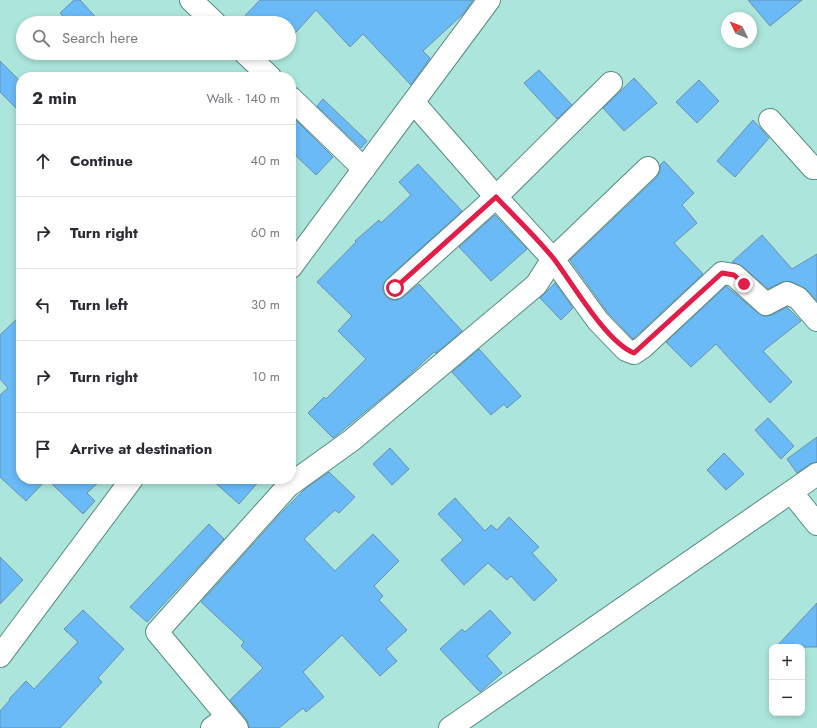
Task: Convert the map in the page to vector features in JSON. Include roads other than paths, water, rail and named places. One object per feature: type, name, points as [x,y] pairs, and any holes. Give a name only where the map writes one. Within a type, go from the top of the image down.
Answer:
[{"type":"street","points":[[191,0],[208,16]]},
{"type":"street","points":[[296,260],[414,103],[486,1]]},
{"type":"street","points":[[252,60],[265,72]]},
{"type":"street","points":[[395,288],[496,197],[611,84]]},
{"type":"street","points":[[296,103],[364,169]]},
{"type":"street","points":[[414,103],[496,197],[553,259],[598,321],[626,350],[634,353],[722,273],[734,275],[766,304],[787,293],[798,298],[817,320]]},
{"type":"street","points":[[770,120],[813,168],[817,168]]},
{"type":"street","points":[[296,480],[352,440],[536,285],[553,259],[648,168]]},
{"type":"street","points":[[450,728],[792,493],[817,474]]},
{"type":"street","points":[[0,656],[128,484]]},
{"type":"street","points":[[226,724],[157,632],[291,484]]},
{"type":"street","points":[[792,493],[817,524]]}]
